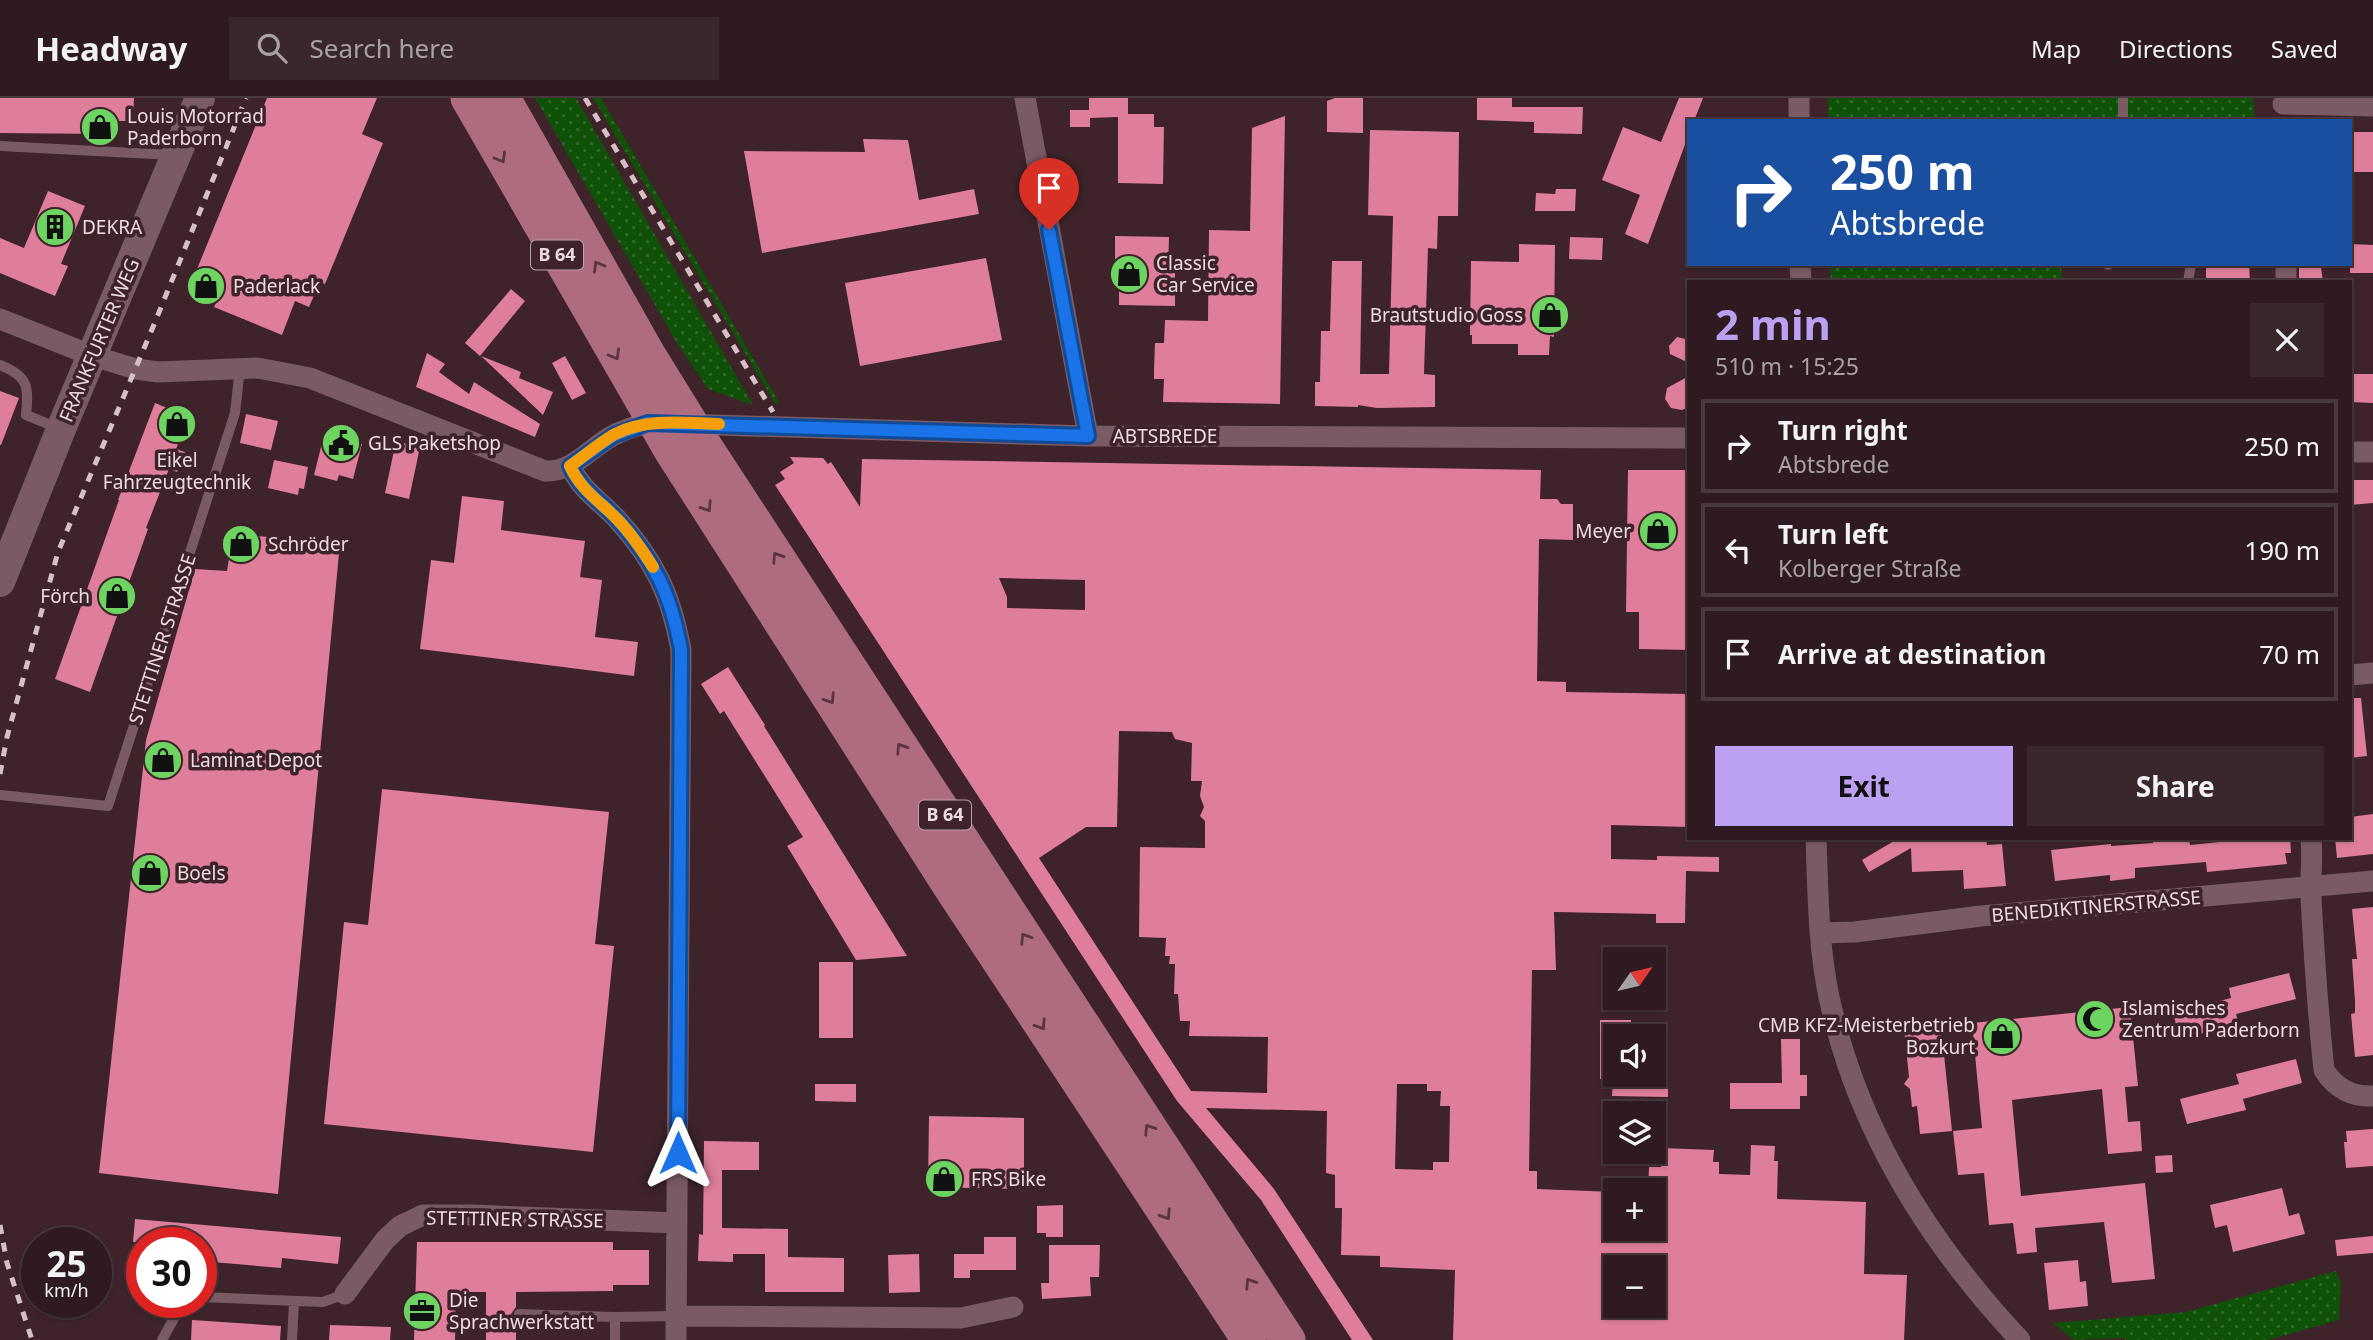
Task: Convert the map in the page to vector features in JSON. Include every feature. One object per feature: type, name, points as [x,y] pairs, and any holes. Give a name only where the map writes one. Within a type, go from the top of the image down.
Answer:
[{"type":"highway","name":"B 64","points":[[468,98],[646,411],[687,447],[1288,1340]]},
{"type":"highway","name":"B 64","points":[[503,98],[682,410],[687,447],[950,886],[1249,1340]]},
{"type":"main road","name":"FRANKFURTER WEG","points":[[0,582],[200,98]]},
{"type":"street","points":[[1025,98],[1088,436]]},
{"type":"street","points":[[1799,98],[1799,119]]},
{"type":"street","points":[[2283,108],[2373,106]]},
{"type":"street","points":[[0,319],[93,356],[136,369],[158,372],[240,368],[285,372],[310,378],[545,471],[557,471],[570,466],[578,483],[614,516],[639,545],[662,581],[675,617],[681,650],[676,1340]]},
{"type":"street","name":"ABTSBREDE","points":[[570,466],[614,435],[648,423],[1088,436],[1687,438]]},
{"type":"street","points":[[2352,452],[2373,452]]},
{"type":"street","points":[[2352,675],[2373,673]]},
{"type":"street","points":[[1816,840],[1820,933],[1829,996],[1847,1067],[1880,1147],[1936,1239],[1990,1307],[2021,1340]]},
{"type":"street","points":[[2311,840],[2314,954],[2324,1070],[2332,1083],[2347,1092],[2373,1096]]},
{"type":"street","name":"BENEDIKTINERSTRASSE","points":[[1820,933],[1855,932],[1981,916],[2373,881]]},
{"type":"street","name":"STETTINER STRASSE","points":[[345,1294],[385,1240],[400,1226],[423,1215],[677,1223]]},
{"type":"street","points":[[677,1316],[961,1318],[1013,1307]]},
{"type":"lane","points":[[2123,98],[2123,119]]},
{"type":"lane","points":[[0,146],[177,155]]},
{"type":"lane","points":[[0,365],[18,372],[23,379],[28,396],[26,415],[61,429]]},
{"type":"lane","name":"STETTINER STRASSE","points":[[0,796],[108,806],[235,412],[240,368]]},
{"type":"lane","points":[[217,1298],[323,1302],[345,1294]]},
{"type":"lane","points":[[292,1340],[294,1302]]},
{"type":"lane","points":[[519,1314],[677,1316]]},
{"type":"lane","points":[[615,1317],[615,1340]]},
{"type":"lane","points":[[162,1340],[174,1318]]},
{"type":"green space","points":[[535,98],[576,98],[753,405],[708,389],[677,343]]},
{"type":"green space","points":[[593,98],[601,98],[779,402],[776,405]]},
{"type":"green space","points":[[1828,98],[2253,98],[2255,119],[1828,119]]},
{"type":"green space","points":[[1830,266],[2061,266],[2062,280],[1831,280]]},
{"type":"green space","points":[[2336,1271],[2341,1282],[2339,1320],[2268,1340],[2074,1340],[2053,1323],[2186,1312]]},
{"type":"building","points":[[0,98],[134,98],[133,121],[105,121],[105,134],[0,133]]},
{"type":"building","points":[[267,98],[377,98],[362,134],[383,143],[325,284],[320,282],[309,307],[295,301],[282,335],[214,307],[216,303],[188,291]]},
{"type":"building","points":[[1089,98],[1128,98],[1128,114],[1154,114],[1154,127],[1164,127],[1163,184],[1118,183],[1118,117],[1090,118],[1090,127],[1070,127],[1070,110],[1089,110]]},
{"type":"building","points":[[1335,98],[1363,98],[1363,133],[1327,132],[1327,101]]},
{"type":"building","points":[[1477,98],[1512,98],[1512,107],[1583,107],[1582,134],[1534,133],[1534,122],[1477,120]]},
{"type":"building","points":[[1679,98],[1703,98],[1695,119],[1687,119],[1687,139],[1648,244],[1625,234],[1640,195],[1602,180],[1623,127],[1661,142]]},
{"type":"building","points":[[1285,116],[1280,404],[1163,402],[1164,379],[1154,379],[1155,343],[1164,343],[1165,320],[1208,321],[1209,230],[1250,231],[1252,128]]},
{"type":"building","points":[[1370,130],[1459,132],[1458,216],[1438,216],[1437,249],[1428,248],[1424,374],[1435,375],[1435,407],[1315,406],[1315,382],[1320,382],[1321,331],[1330,331],[1332,261],[1362,261],[1360,374],[1389,374],[1393,216],[1368,215]]},
{"type":"building","points":[[2354,132],[2373,132],[2373,172],[2352,172]]},
{"type":"building","points":[[863,139],[908,140],[919,200],[974,189],[979,214],[762,253],[744,151],[865,152]]},
{"type":"building","points":[[1556,189],[1576,189],[1575,211],[1535,211],[1536,193],[1555,194]]},
{"type":"building","points":[[48,191],[85,206],[61,264],[68,266],[55,296],[0,273],[0,238],[24,248]]},
{"type":"building","points":[[1115,236],[1169,237],[1168,268],[1175,269],[1175,306],[1119,305],[1119,262],[1115,262]]},
{"type":"building","points":[[1570,237],[1603,238],[1602,260],[1569,259]]},
{"type":"building","points":[[1519,244],[1555,245],[1554,337],[1550,336],[1549,355],[1518,355],[1518,344],[1472,344],[1471,261],[1519,262]]},
{"type":"building","points":[[2352,244],[2373,245],[2373,273],[2350,273]]},
{"type":"building","points":[[986,258],[1002,340],[860,366],[845,283]]},
{"type":"building","points":[[2206,266],[2249,266],[2250,280],[2206,280]]},
{"type":"building","points":[[2321,267],[2323,280],[2299,280],[2299,268]]},
{"type":"building","points":[[511,289],[525,301],[480,356],[465,343]]},
{"type":"building","points":[[1677,337],[1685,339],[1687,362],[1670,354],[1669,346]]},
{"type":"building","points":[[427,353],[445,364],[439,372],[469,394],[474,382],[540,424],[535,437],[416,387]]},
{"type":"building","points":[[481,356],[521,372],[519,378],[553,392],[543,415]]},
{"type":"building","points":[[565,356],[586,393],[572,400],[552,363]]},
{"type":"building","points":[[2352,374],[2373,374],[2373,403],[2352,402]]},
{"type":"building","points":[[1687,377],[1687,408],[1671,408],[1665,399],[1667,388]]},
{"type":"building","points":[[0,391],[19,398],[1,445],[0,445]]},
{"type":"building","points":[[155,403],[189,417],[176,449],[185,452],[177,472],[169,469],[90,692],[55,679]]},
{"type":"building","points":[[246,414],[278,421],[271,450],[240,443]]},
{"type":"building","points":[[324,435],[362,444],[353,479],[339,475],[337,481],[314,475]]},
{"type":"building","points":[[396,441],[420,447],[409,499],[385,493]]},
{"type":"building","points":[[790,457],[823,458],[828,464],[831,462],[860,507],[862,459],[1541,470],[1540,499],[1557,499],[1561,504],[1573,504],[1573,540],[1539,539],[1537,681],[1566,682],[1566,692],[1687,694],[1687,827],[1611,825],[1611,859],[1657,860],[1657,856],[1719,857],[1719,872],[1686,871],[1685,923],[1656,923],[1656,914],[1554,912],[1556,970],[1532,970],[1529,1171],[1537,1171],[1537,1189],[1603,1192],[1603,1241],[1666,1241],[1666,1178],[1649,1178],[1649,1167],[1666,1164],[1666,1148],[1714,1150],[1713,1162],[1719,1162],[1719,1174],[1750,1175],[1751,1145],[1775,1146],[1774,1161],[1778,1161],[1777,1199],[1866,1202],[1864,1274],[1907,1275],[1904,1340],[1453,1340],[1455,1270],[1380,1267],[1380,1256],[1341,1255],[1342,1208],[1335,1208],[1335,1175],[1326,1173],[1327,1111],[1206,1108],[1274,1189],[1373,1340],[1352,1340],[1261,1200],[1177,1101],[775,485],[785,479],[780,472],[794,463]],"holes":[[[999,578],[1085,580],[1085,610],[1007,608],[1007,597]],[[1119,731],[1172,732],[1175,739],[1192,743],[1191,781],[1202,781],[1200,796],[1204,807],[1200,816],[1205,821],[1205,848],[1140,847],[1139,937],[1166,938],[1165,956],[1170,956],[1169,964],[1175,964],[1174,994],[1178,994],[1180,1021],[1190,1021],[1189,1036],[1268,1037],[1267,1093],[1191,1091],[1039,858],[1086,827],[1117,827]],[[1397,1084],[1427,1084],[1427,1091],[1441,1091],[1440,1106],[1450,1106],[1449,1162],[1433,1162],[1433,1170],[1395,1169]]]},
{"type":"building","points":[[274,460],[308,467],[304,489],[299,488],[298,495],[268,488]]},
{"type":"building","name":"Meyer","points":[[1628,470],[1687,470],[1687,650],[1639,649],[1639,612],[1626,612]]},
{"type":"building","points":[[2352,480],[2373,480],[2373,503],[2352,505]]},
{"type":"building","points":[[462,496],[504,501],[501,530],[585,541],[580,577],[602,580],[595,637],[638,642],[634,676],[420,649],[431,560],[454,563]]},
{"type":"building","points":[[233,534],[340,543],[278,1194],[99,1173],[146,740],[195,569],[227,571]]},
{"type":"building","points":[[728,667],[907,956],[856,960],[787,846],[803,837],[724,711],[720,714],[701,684]]},
{"type":"building","points":[[2352,698],[2361,698],[2367,756],[2352,758]]},
{"type":"building","points":[[382,789],[609,812],[595,944],[614,946],[593,1152],[324,1124],[344,922],[368,925]]},
{"type":"building","points":[[2373,814],[2373,854],[2337,858],[2335,840],[2352,840],[2352,817]]},
{"type":"building","points":[[1896,840],[1986,840],[1987,845],[2002,844],[2006,886],[1964,889],[1963,870],[1912,872],[1911,848],[1869,872],[1862,860]]},
{"type":"building","points":[[2152,840],[2189,840],[2190,845],[2220,840],[2290,840],[2291,853],[2285,853],[2287,864],[2207,872],[2206,862],[2135,868],[2135,878],[2110,881],[2110,875],[2055,881],[2051,850],[2153,843]]},
{"type":"building","points":[[2373,907],[2373,1055],[2355,1057],[2351,1014],[2355,1013],[2352,959],[2357,959],[2352,909]]},
{"type":"building","points":[[819,962],[853,962],[853,1038],[819,1038]]},
{"type":"building","points":[[2289,973],[2296,999],[2236,1014],[2239,1024],[2180,1039],[2173,1013],[2231,998],[2229,988]]},
{"type":"building","points":[[2130,1007],[2138,1086],[2125,1087],[2128,1122],[2140,1121],[2142,1151],[2108,1154],[2102,1089],[2012,1100],[2021,1196],[2145,1183],[2155,1279],[2112,1283],[2104,1222],[2035,1228],[2037,1252],[2017,1254],[2013,1223],[1989,1225],[1984,1173],[1958,1175],[1953,1131],[1982,1128],[1972,1023]]},
{"type":"building","points":[[1600,1020],[1631,1020],[1631,1024],[1603,1024],[1603,1079],[1600,1079]]},
{"type":"building","points":[[1941,1026],[1952,1131],[1920,1134],[1917,1106],[1912,1107],[1910,1089],[1904,1084],[1909,1077],[1904,1029]]},
{"type":"building","points":[[1781,1039],[1800,1039],[1800,1075],[1807,1075],[1807,1096],[1800,1096],[1800,1109],[1730,1109],[1730,1083],[1782,1083]]},
{"type":"building","points":[[2296,1059],[2302,1083],[2243,1099],[2246,1110],[2187,1124],[2180,1099],[2239,1084],[2236,1074]]},
{"type":"building","points":[[1668,1064],[1668,1097],[1612,1096],[1613,1087],[1666,1087]]},
{"type":"building","points":[[815,1084],[856,1084],[856,1102],[815,1101]]},
{"type":"building","points":[[929,1116],[1024,1118],[1024,1189],[928,1187]]},
{"type":"building","points":[[2373,1129],[2373,1166],[2346,1168],[2346,1131]]},
{"type":"building","points":[[704,1141],[759,1142],[759,1170],[722,1170],[722,1228],[788,1229],[788,1257],[844,1258],[844,1292],[765,1292],[765,1254],[733,1254],[733,1262],[698,1261],[699,1234],[703,1235]]},
{"type":"building","points":[[2172,1155],[2173,1172],[2156,1173],[2155,1156]]},
{"type":"building","points":[[2282,1188],[2289,1216],[2299,1213],[2305,1234],[2233,1252],[2227,1225],[2215,1228],[2210,1205]]},
{"type":"building","points":[[1063,1205],[1063,1237],[1046,1237],[1046,1233],[1037,1233],[1037,1206]]},
{"type":"building","points":[[135,1219],[341,1237],[338,1264],[282,1258],[281,1268],[217,1262],[217,1227],[134,1227]]},
{"type":"building","points":[[2373,1236],[2373,1253],[2337,1256],[2335,1240]]},
{"type":"building","points":[[984,1237],[1016,1237],[1016,1270],[970,1270],[970,1278],[954,1278],[954,1254],[984,1254]]},
{"type":"building","points":[[417,1242],[613,1242],[613,1250],[649,1250],[649,1285],[613,1285],[613,1291],[516,1292],[516,1307],[511,1314],[516,1321],[516,1340],[486,1340],[486,1292],[456,1292],[455,1340],[414,1340]]},
{"type":"building","points":[[1049,1245],[1100,1245],[1099,1277],[1090,1277],[1091,1296],[1042,1299],[1041,1283],[1049,1283]]},
{"type":"building","points":[[919,1254],[920,1292],[889,1293],[888,1255]]},
{"type":"building","points":[[2078,1260],[2080,1282],[2086,1281],[2088,1306],[2049,1310],[2044,1263]]},
{"type":"building","points":[[192,1320],[281,1326],[280,1340],[191,1340]]},
{"type":"building","points":[[330,1325],[391,1327],[390,1340],[329,1340]]},
{"type":"railway","points":[[0,774],[7,737],[58,552],[246,98]]},
{"type":"railway","points":[[585,98],[773,412]]},
{"type":"railway","points":[[0,1225],[7,1263],[32,1340]]},
{"type":"slow traffic","points":[[653,567],[639,545],[614,516],[578,483],[570,466],[614,435],[632,427],[648,423],[719,424]]},
{"type":"place","name":"Louis Motorrad Paderborn","points":[[100,127]]},
{"type":"place","name":"DEKRA","points":[[55,227]]},
{"type":"place","name":"Classic Car Service","points":[[1129,274]]},
{"type":"place","name":"Paderlack","points":[[206,286]]},
{"type":"place","name":"Brautstudio Goss","points":[[1550,315]]},
{"type":"place","name":"Eikel Fahrzeugtechnik","points":[[177,424]]},
{"type":"place","name":"GLS Paketshop","points":[[341,443]]},
{"type":"place","name":"Meyer","points":[[1658,531]]},
{"type":"place","name":"Schröder","points":[[241,544]]},
{"type":"place","name":"Förch","points":[[117,596]]},
{"type":"place","name":"Laminat Depot","points":[[163,760]]},
{"type":"place","name":"Boels","points":[[150,873]]},
{"type":"place","name":"Islamisches Zentrum Paderborn","points":[[2095,1019]]},
{"type":"place","name":"CMB KFZ-Meisterbetrieb Bozkurt","points":[[2002,1036]]},
{"type":"place","name":"FRS Bike","points":[[944,1179]]},
{"type":"place","name":"Die Sprachwerkstatt","points":[[422,1311]]},
{"type":"route","points":[[678,1153],[681,650],[675,617],[662,581],[639,545],[614,516],[578,483],[570,466],[614,435],[648,423],[1088,436],[1049,230]]}]
